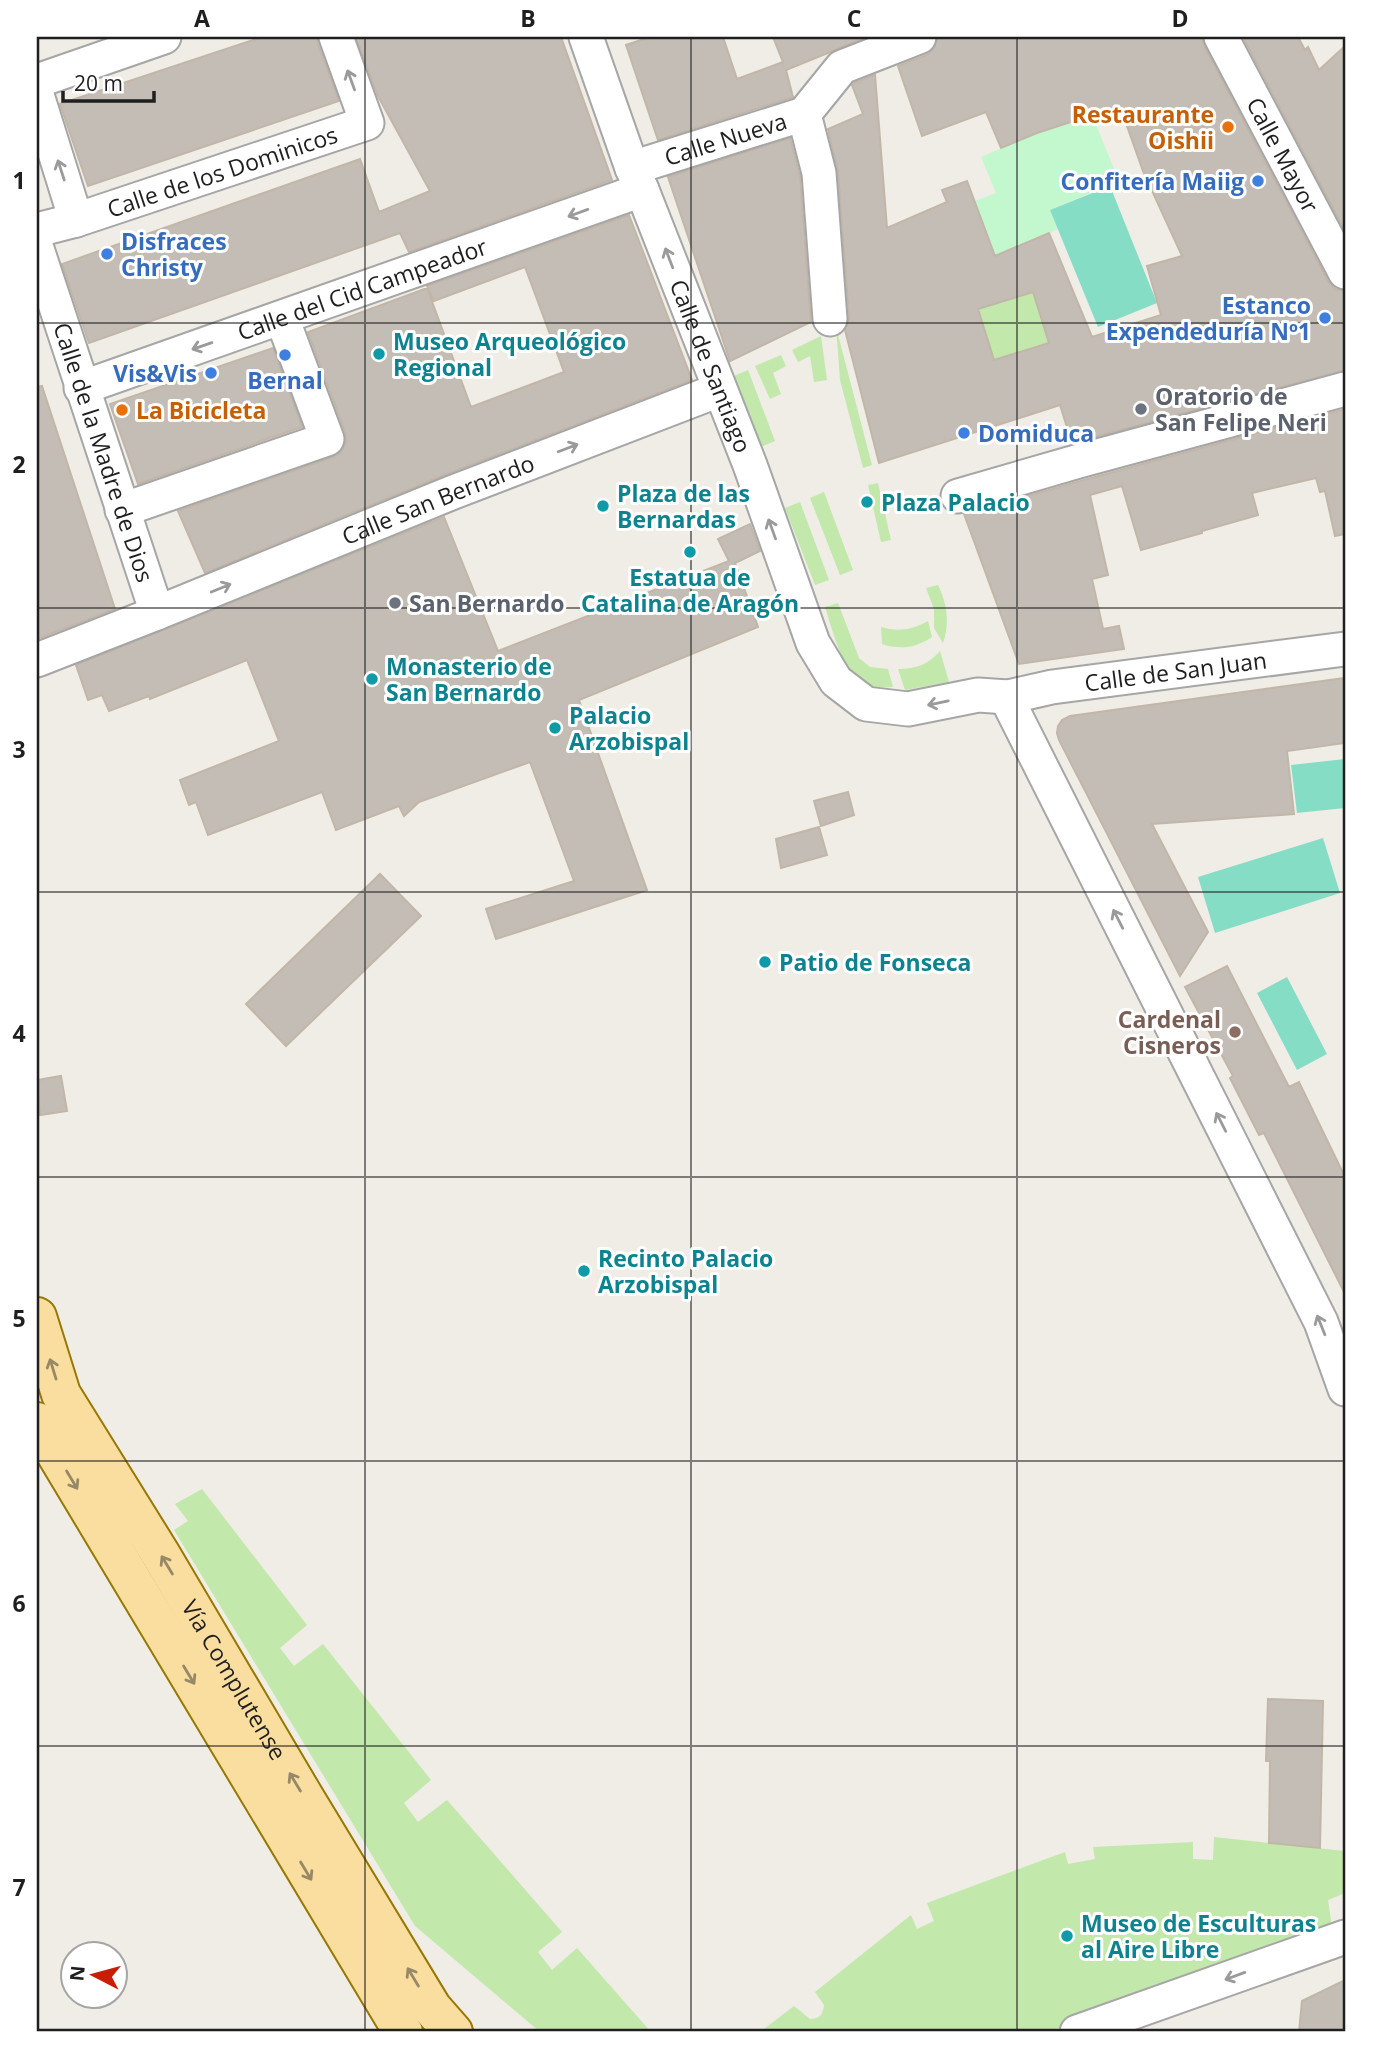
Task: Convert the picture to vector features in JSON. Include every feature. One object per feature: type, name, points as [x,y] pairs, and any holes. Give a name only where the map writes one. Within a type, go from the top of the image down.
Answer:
[{"type":"main road","name":"Vía Complutense","points":[[37,1317],[61,1395],[161,1555],[432,2008],[453,2032]]},
{"type":"main road","name":"Vía Complutense","points":[[37,1422],[403,2032]]},
{"type":"street","points":[[37,81],[164,37]]},
{"type":"street","name":"Calle de los Dominicos","points":[[76,220],[367,123],[336,37]]},
{"type":"street","name":"Calle de Santiago","points":[[586,37],[637,179],[750,465],[813,643],[835,681],[866,704],[908,709],[978,695],[1006,697]]},
{"type":"street","name":"Calle Nueva","points":[[637,179],[804,114],[842,67],[919,37]]},
{"type":"street","name":"Calle Mayor","points":[[1221,37],[1345,272]]},
{"type":"street","points":[[37,95],[76,220],[37,230]]},
{"type":"street","points":[[804,114],[819,173],[830,319]]},
{"type":"street","name":"Calle del Cid Campeador","points":[[82,388],[282,318],[637,179]]},
{"type":"street","name":"Calle de la Madre de Dios","points":[[37,249],[157,613]]},
{"type":"street","points":[[122,510],[327,439],[282,318]]},
{"type":"street","points":[[958,496],[1345,388]]},
{"type":"street","name":"Calle San Bernardo","points":[[37,660],[451,493],[719,390]]},
{"type":"street","name":"Calle de San Juan","points":[[1006,697],[1052,687],[1345,649]]},
{"type":"street","points":[[1006,697],[1315,1311],[1345,1389]]},
{"type":"street","points":[[1077,2032],[1345,1937]]},
{"type":"green space","points":[[1092,115],[1119,181],[1050,210],[1058,229],[995,256],[975,201],[996,193],[981,157]]},
{"type":"green space","points":[[1110,186],[1157,303],[1098,327],[1050,210]]},
{"type":"green space","points":[[1033,292],[1049,343],[994,360],[978,309]]},
{"type":"green space","points":[[836,327],[872,465],[863,468],[840,380]]},
{"type":"green space","points":[[821,336],[827,380],[814,382],[810,356],[798,362],[792,350]]},
{"type":"green space","points":[[781,355],[786,366],[773,373],[781,394],[770,399],[755,366]]},
{"type":"green space","points":[[748,370],[775,441],[761,447],[734,376]]},
{"type":"green space","points":[[878,483],[891,540],[881,542],[868,485]]},
{"type":"green space","points":[[824,492],[853,570],[840,575],[810,498]]},
{"type":"green space","points":[[800,502],[829,580],[815,585],[785,508]]},
{"type":"green space","points":[[938,585],[946,614],[943,643],[934,628],[934,609],[926,588]]},
{"type":"green space","points":[[838,603],[859,658],[870,667],[888,669],[893,687],[870,686],[853,674],[846,664],[825,607]]},
{"type":"green space","points":[[928,621],[932,637],[920,644],[895,647],[882,644],[881,627],[905,629]]},
{"type":"green space","points":[[940,651],[949,682],[905,690],[898,669],[922,665]]},
{"type":"green space","points":[[1345,759],[1345,808],[1297,813],[1291,765]]},
{"type":"green space","points":[[1323,838],[1340,893],[1215,933],[1198,877]]},
{"type":"green space","points":[[1287,977],[1327,1054],[1297,1070],[1257,993]]},
{"type":"green space","points":[[202,1489],[307,1625],[280,1648],[294,1666],[323,1644],[431,1780],[404,1803],[418,1822],[447,1800],[562,1932],[538,1952],[552,1970],[577,1948],[651,2032],[540,2032],[415,1926],[174,1530],[188,1521],[175,1504]]},
{"type":"green space","points":[[1214,1837],[1345,1851],[1345,1893],[1328,1900],[1333,1934],[1048,2032],[760,2032],[794,2006],[810,2019],[819,2017],[824,2005],[815,1992],[911,1915],[917,1929],[934,1921],[927,1903],[1065,1852],[1068,1864],[1095,1859],[1093,1847],[1193,1842],[1193,1859],[1213,1860]]},
{"type":"building","points":[[262,37],[317,37],[339,101],[88,186],[60,104]]},
{"type":"building","points":[[356,37],[561,37],[612,180],[409,252],[400,233],[89,343],[62,264],[360,159],[379,212],[430,191],[378,96]]},
{"type":"building","points":[[650,37],[723,37],[737,79],[783,62],[773,37],[867,37],[786,70],[793,97],[658,140],[626,45]]},
{"type":"building","points":[[938,37],[1202,37],[1204,46],[1328,281],[1335,289],[1345,291],[1345,370],[1072,443],[1060,405],[879,463],[845,330],[849,318],[838,172],[828,129],[863,114],[852,85],[854,83],[875,75],[887,228],[947,202],[942,190],[967,181],[995,256],[1049,233],[1092,337],[1161,315],[1147,266],[1182,256],[1143,171],[1122,112],[1094,121],[1092,115],[1001,148],[986,112],[922,136],[898,66],[927,55],[934,48]],"holes":[[[1033,292],[1049,343],[994,360],[978,309]]]},
{"type":"building","points":[[1243,37],[1298,37],[1305,50],[1308,47],[1319,70],[1345,46],[1345,231]]},
{"type":"building","points":[[790,138],[800,176],[811,322],[730,361],[668,177]]},
{"type":"building","name":"Museo Arqueológico Regional","points":[[629,215],[692,380],[444,475],[205,573],[178,511],[333,457],[341,452],[346,443],[345,432],[308,332],[427,288],[471,407],[564,372],[525,267],[434,301],[427,286]]},
{"type":"building","points":[[273,348],[302,427],[138,484],[110,404]]},
{"type":"building","points":[[42,386],[115,609],[37,639],[37,387]]},
{"type":"building","points":[[1345,409],[1345,534],[1335,536],[1325,491],[1320,492],[1316,478],[1252,493],[1258,515],[1141,550],[1122,486],[1090,495],[1108,575],[1092,579],[1103,629],[1119,626],[1124,649],[1019,664],[964,514]]},
{"type":"building","name":"Monasterio de San Bernardo","points":[[444,517],[498,651],[729,561],[718,539],[750,524],[760,551],[735,563],[758,627],[579,700],[647,890],[496,939],[486,909],[574,881],[530,762],[419,802],[404,816],[399,806],[336,830],[322,792],[208,835],[196,802],[189,805],[180,780],[279,741],[247,660],[150,699],[149,696],[109,711],[102,695],[88,700],[76,665]]},
{"type":"building","points":[[1345,678],[1345,743],[1287,751],[1294,814],[1152,824],[1208,932],[1180,976],[1059,740],[1058,726],[1070,716]]},
{"type":"building","points":[[848,792],[854,815],[821,826],[814,801]]},
{"type":"building","points":[[819,827],[827,855],[781,868],[776,839]]},
{"type":"building","points":[[380,874],[421,916],[286,1046],[246,1004]]},
{"type":"building","name":"Cardenal Cisneros","points":[[1227,966],[1289,1087],[1299,1082],[1345,1177],[1345,1294],[1264,1133],[1259,1135],[1230,1078],[1233,1076],[1185,987]]},
{"type":"building","points":[[61,1076],[67,1111],[40,1115],[37,1080]]},
{"type":"building","points":[[1268,1699],[1323,1701],[1320,1848],[1269,1843],[1270,1761],[1266,1761]]},
{"type":"building","points":[[1345,1980],[1345,2032],[1299,2032],[1302,2001]]},
{"type":"place","name":"Restaurante Oishii","points":[[1228,127]]},
{"type":"place","name":"Confitería Maiig","points":[[1258,181]]},
{"type":"place","name":"Disfraces Christy","points":[[107,254]]},
{"type":"place","name":"Estanco Expendeduría Nº1","points":[[1325,318]]},
{"type":"place","name":"Museo Arqueológico Regional","points":[[379,354]]},
{"type":"place","name":"Bernal","points":[[285,355]]},
{"type":"place","name":"Vis&Vis","points":[[211,373]]},
{"type":"place","name":"Oratorio de San Felipe Neri","points":[[1141,409]]},
{"type":"place","name":"La Bicicleta","points":[[122,410]]},
{"type":"place","name":"Domiduca","points":[[964,433]]},
{"type":"place","name":"Plaza Palacio","points":[[867,502]]},
{"type":"place","name":"Plaza de las Bernardas","points":[[603,506]]},
{"type":"place","name":"Estatua de Catalina de Aragón","points":[[690,552]]},
{"type":"place","name":"San Bernardo","points":[[395,603]]},
{"type":"place","name":"Monasterio de San Bernardo","points":[[372,679]]},
{"type":"place","name":"Palacio Arzobispal","points":[[555,728]]},
{"type":"place","name":"Patio de Fonseca","points":[[765,962]]},
{"type":"place","name":"Cardenal Cisneros","points":[[1235,1032]]},
{"type":"place","name":"Recinto Palacio Arzobispal","points":[[584,1271]]},
{"type":"place","name":"Museo de Esculturas al Aire Libre","points":[[1067,1936]]}]
